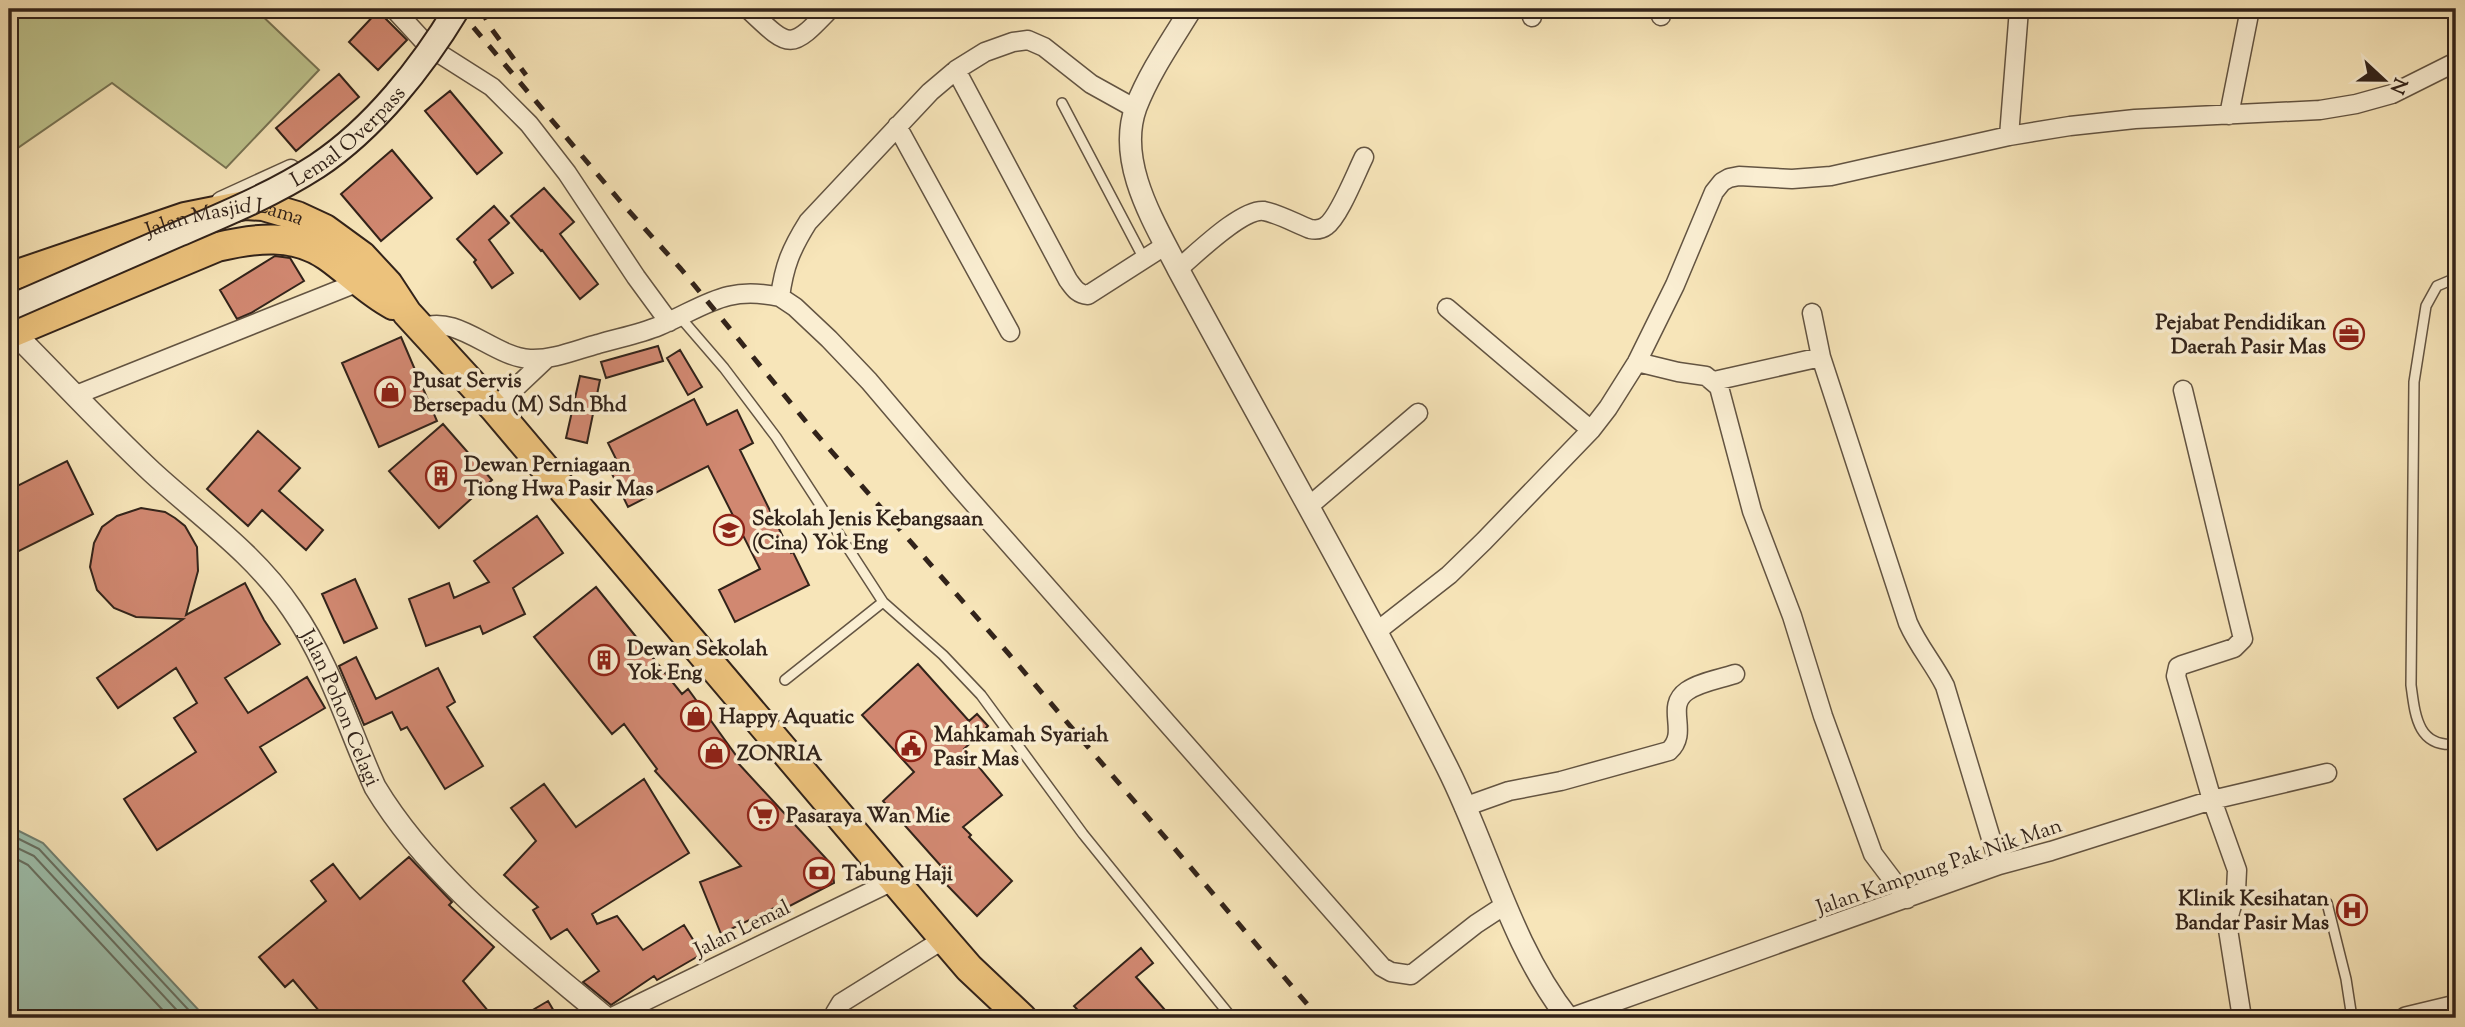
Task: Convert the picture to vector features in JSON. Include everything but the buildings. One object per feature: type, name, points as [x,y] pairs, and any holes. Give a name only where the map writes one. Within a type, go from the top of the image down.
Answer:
[{"type":"highway","name":"Jalan Masjid Lama","points":[[9,277],[185,217],[254,205],[297,216],[325,229],[362,256],[388,284],[414,321],[494,408],[969,968],[1022,1018]]},
{"type":"highway","name":"Jalan Masjid Lama","points":[[10,325],[217,247],[244,241],[285,240],[302,243],[327,256],[379,298],[414,321]]},
{"type":"highway","name":"Jalan Masjid Lama","points":[[969,968],[1002,1018]]},
{"type":"main road","name":"Lemal Overpass","points":[[10,325],[256,201],[319,164],[359,131],[410,78],[457,9]]},
{"type":"street","points":[[394,9],[429,47],[492,87],[529,124],[567,173],[636,277],[674,319]]},
{"type":"street","points":[[748,9],[778,35],[794,40],[804,36],[830,9]]},
{"type":"street","points":[[1191,9],[1136,109],[1131,147],[1136,176],[1178,269],[1449,770],[1505,905],[1538,974],[1569,1018]]},
{"type":"street","points":[[2009,136],[2019,9]]},
{"type":"street","points":[[2229,115],[2250,9]]},
{"type":"street","points":[[780,297],[784,266],[792,246],[808,222],[930,92],[956,70],[985,52],[1013,42],[1028,40],[1044,47],[1091,84],[1136,109]]},
{"type":"street","points":[[185,217],[292,169],[351,129],[409,74],[429,47]]},
{"type":"street","points":[[1376,632],[1458,566],[1591,430],[1622,389],[1637,362],[1675,285],[1714,192],[1721,182],[1739,176],[1793,179],[1831,176],[2009,136],[2136,119],[2320,110],[2392,94],[2456,62]]},
{"type":"street","points":[[956,70],[1076,291],[1088,295],[1166,245]]},
{"type":"street","points":[[897,126],[1010,332]]},
{"type":"street","points":[[1178,269],[1230,226],[1252,213],[1270,213],[1310,229],[1318,230],[1326,226],[1334,218],[1364,157]]},
{"type":"street","points":[[292,169],[284,193],[297,216]]},
{"type":"street","points":[[76,395],[359,282]]},
{"type":"street","points":[[414,321],[470,334],[503,353],[519,357],[547,358],[646,331],[718,298],[756,292],[780,297],[795,307],[829,339],[869,381],[1382,967],[1391,972],[1411,975],[1505,905]]},
{"type":"street","points":[[1447,308],[1591,430]]},
{"type":"street","points":[[1812,313],[1821,357],[1908,623],[1916,640],[1936,667],[1955,715],[1999,865]]},
{"type":"street","name":"Jalan Pohon Celagi","points":[[10,325],[128,449],[220,530],[280,592],[303,625],[322,661],[375,787],[386,806],[418,845],[486,915],[608,1018]]},
{"type":"street","points":[[1714,381],[1821,357]]},
{"type":"street","points":[[494,408],[547,358]]},
{"type":"street","points":[[1637,362],[1706,376],[1719,387],[1752,511],[1792,615],[1823,716],[1873,854],[1907,899]]},
{"type":"street","points":[[2183,390],[2243,639],[2234,648],[2182,665],[2176,676],[2212,800],[2237,870],[2236,891],[2227,923],[2242,1018]]},
{"type":"street","points":[[1308,507],[1418,413]]},
{"type":"street","points":[[1464,807],[1509,791],[1561,781],[1669,751],[1677,741],[1679,732],[1676,713],[1681,697],[1696,686],[1735,674]]},
{"type":"street","name":"Jalan Kampung Pak Nik Man","points":[[1569,1018],[1999,865],[2212,800],[2328,773]]},
{"type":"street","name":"Jalan Lemal","points":[[608,1018],[895,880]]},
{"type":"street","points":[[836,1018],[835,1013],[841,1003],[944,939]]},
{"type":"street","points":[[2406,1018],[2456,1006]]},
{"type":"lane","points":[[1062,103],[1144,259]]},
{"type":"lane","points":[[2456,278],[2437,286],[2426,306],[2414,382],[2410,685],[2415,716],[2421,731],[2432,741],[2456,744]]},
{"type":"lane","points":[[674,319],[724,368],[776,437],[883,602],[943,655],[981,695],[1083,834],[1232,1018]]},
{"type":"lane","points":[[785,680],[883,602]]},
{"type":"lane","points":[[2327,904],[2353,1018]]},
{"type":"green space","points":[[9,9],[255,9],[319,70],[226,168],[112,83],[9,154]]},
{"type":"water","points":[[9,826],[43,843],[206,1018],[9,1018]]},
{"type":"railway","points":[[458,9],[681,269],[812,429],[1008,653],[1319,1018]]},
{"type":"railway","points":[[481,9],[490,27],[526,75]]},
{"type":"place","name":"Pejabat Pendidikan Daerah Pasir Mas","points":[[2349,334]]},
{"type":"place","name":"Pusat Servis Bersepadu (M) Sdn Bhd","points":[[390,392]]},
{"type":"place","name":"Dewan Perniagaan Tiong Hwa Pasir Mas","points":[[441,476]]},
{"type":"place","name":"Sekolah Jenis Kebangsaan (Cina) Yok Eng","points":[[729,530]]},
{"type":"place","name":"Dewan Sekolah Yok Eng","points":[[604,660]]},
{"type":"place","name":"Happy Aquatic","points":[[696,716]]},
{"type":"place","name":"Mahkamah Syariah Pasir Mas","points":[[911,746]]},
{"type":"place","name":"ZONRIA","points":[[714,753]]},
{"type":"place","name":"Pasaraya Wan Mie","points":[[763,815]]},
{"type":"place","name":"Tabung Haji","points":[[819,873]]},
{"type":"place","name":"Klinik Kesihatan Bandar Pasir Mas","points":[[2352,910]]}]
